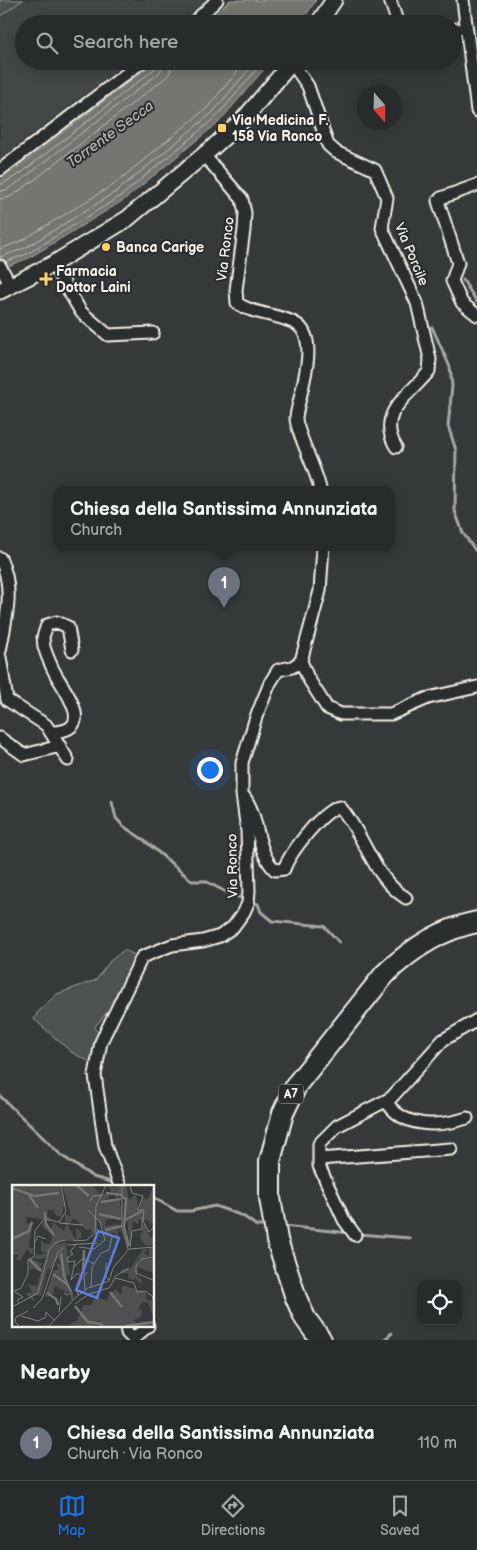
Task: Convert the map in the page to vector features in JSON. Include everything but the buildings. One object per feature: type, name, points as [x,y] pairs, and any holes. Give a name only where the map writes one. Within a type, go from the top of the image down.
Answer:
[{"type":"highway","name":"A7","points":[[321,1340],[306,1318],[296,1298],[273,1220],[270,1198],[270,1161],[283,1113],[297,1084],[391,968],[430,939],[461,926],[477,922]]},
{"type":"main road","points":[[324,15],[334,0]]},
{"type":"main road","points":[[4,279],[53,264],[127,219],[243,120],[286,70]]},
{"type":"street","points":[[201,15],[217,0]]},
{"type":"street","points":[[390,0],[395,15]]},
{"type":"street","points":[[463,0],[477,111]]},
{"type":"street","points":[[0,170],[130,70]]},
{"type":"street","name":"Via Porcile","points":[[298,70],[308,86],[328,145],[336,152],[375,170],[387,198],[382,228],[417,303],[421,316],[422,331],[430,359],[429,371],[394,408],[388,423],[390,436],[396,447]]},
{"type":"street","name":"Via Ronco","points":[[204,155],[242,199],[245,213],[236,290],[237,303],[248,311],[288,321],[299,326],[306,337],[308,361],[296,420],[319,486]]},
{"type":"street","points":[[477,185],[441,198],[438,202],[458,263],[452,281],[462,303],[477,315]]},
{"type":"street","points":[[53,264],[81,312],[108,335],[153,334]]},
{"type":"street","points":[[323,551],[320,591],[301,661],[308,678],[327,708],[340,714],[391,714],[428,698],[477,688]]},
{"type":"street","points":[[0,558],[8,574],[9,588],[0,651]]},
{"type":"street","points":[[52,732],[69,729],[74,725],[75,718],[74,706],[44,647],[43,636],[47,625],[58,622],[68,627],[72,650]]},
{"type":"street","points":[[0,657],[8,700],[46,725],[68,760]]},
{"type":"street","name":"Via Ronco","points":[[120,1185],[106,1146],[95,1075],[102,1042],[142,957],[172,945],[203,941],[220,936],[241,919],[248,903],[249,891],[247,831],[242,794],[242,764],[256,717],[270,683],[278,670],[292,667],[301,661]]},
{"type":"street","points":[[0,738],[24,756],[60,746]]},
{"type":"street","points":[[242,794],[251,805],[261,848],[275,870],[284,869],[292,854],[327,811],[340,807],[349,817],[376,868],[397,892],[406,898]]},
{"type":"street","points":[[355,1235],[344,1220],[318,1166],[320,1144],[337,1126],[391,1098],[442,1040],[477,1020]]},
{"type":"street","points":[[386,1101],[396,1114],[406,1120],[435,1124],[451,1123],[467,1118]]},
{"type":"street","points":[[319,1159],[451,1150]]},
{"type":"street","points":[[126,1328],[127,1333],[133,1339],[146,1328]]},
{"type":"shaded area","points":[[0,0],[23,0],[0,16]]},
{"type":"shaded area","points":[[23,0],[205,0],[188,15],[15,15],[15,70],[116,70],[0,159],[0,16]]},
{"type":"shaded area","points":[[124,950],[137,956],[122,994],[94,1028],[101,1035],[92,1063],[71,1052],[34,1019],[38,1012],[57,994],[96,980],[110,961]]},
{"type":"water","points":[[230,0],[316,0],[306,15],[214,15]]},
{"type":"water","name":"Torrente Secca","points":[[144,70],[263,70],[220,121],[124,200],[29,258],[0,269],[0,181]]},
{"type":"waterway","points":[[463,280],[477,302]]},
{"type":"waterway","points":[[432,327],[450,367],[452,386],[448,426],[456,450],[455,511],[463,533],[477,553]]},
{"type":"waterway","points":[[112,802],[116,818],[123,826],[144,840],[192,881],[205,881],[230,894],[258,904],[261,912],[272,921],[324,926],[339,942]]},
{"type":"waterway","points":[[0,1096],[61,1155],[93,1177],[115,1183]]},
{"type":"waterway","points":[[155,1199],[177,1211],[191,1211],[215,1206],[243,1216],[257,1226],[263,1226]]},
{"type":"waterway","points":[[283,1226],[350,1233]]},
{"type":"waterway","points":[[358,1234],[410,1238]]},
{"type":"waterway","points":[[384,1340],[392,1333]]},
{"type":"place","name":"Via Medicina F. 158 Via Ronco","points":[[222,128]]},
{"type":"place","name":"Banca Carige","points":[[106,247]]},
{"type":"place","name":"Farmacia Dottor Laini","points":[[46,279]]},
{"type":"place","name":"Chiesa della Santissima Annunziata","points":[[224,608]]}]
